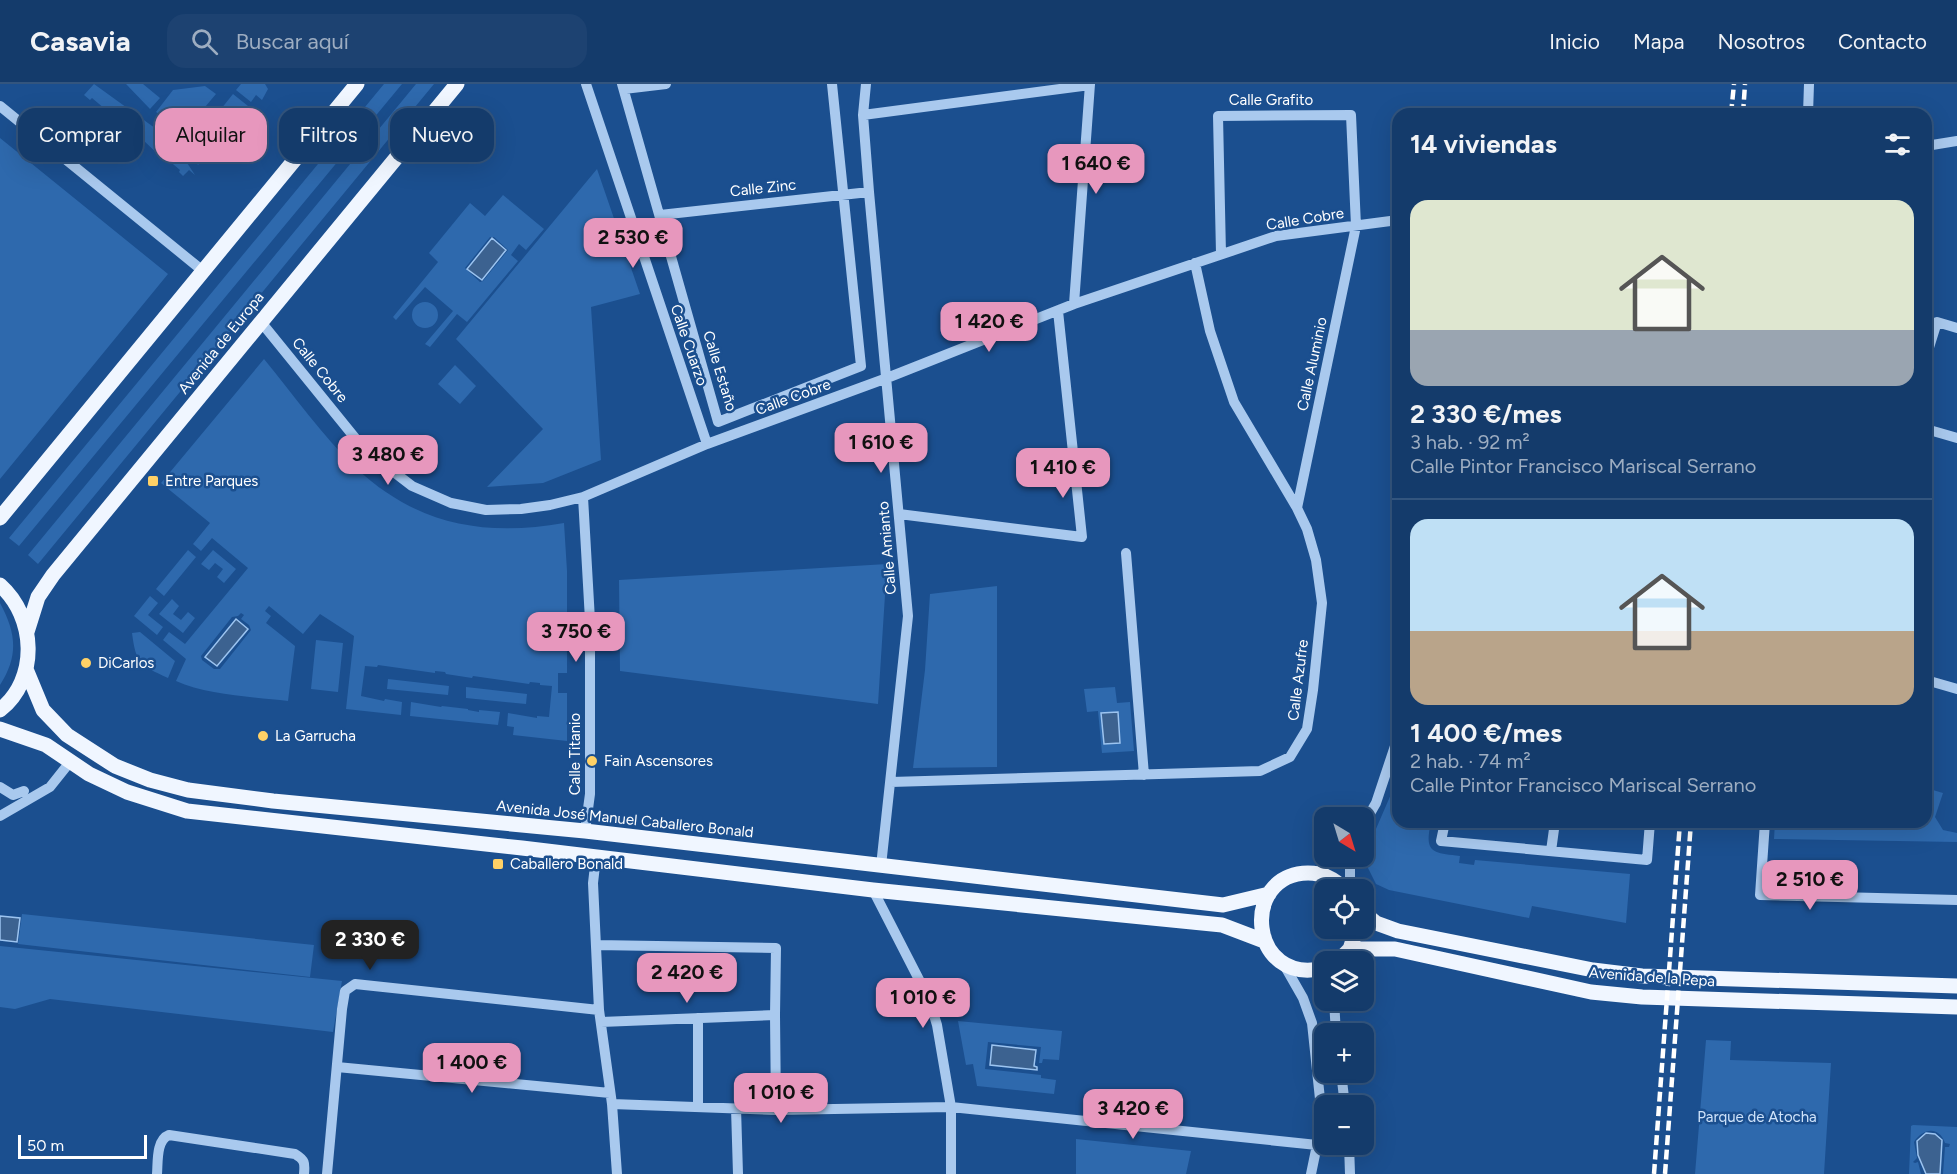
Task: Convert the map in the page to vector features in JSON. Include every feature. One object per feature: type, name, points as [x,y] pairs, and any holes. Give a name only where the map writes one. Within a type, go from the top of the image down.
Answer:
[{"type":"main road","points":[[0,518],[357,84]]},
{"type":"main road","name":"Avenida de Europa","points":[[27,632],[38,597],[52,575],[457,84]]},
{"type":"main road","name":"Avenida de Europa","points":[[0,585],[14,600],[22,615],[29,650],[26,669],[18,689],[0,710]]},
{"type":"main road","name":"Avenida José Manuel Caballero Bonald","points":[[26,669],[43,710],[67,735],[115,766],[150,780],[188,790],[273,801],[585,831],[1223,905],[1269,894]]},
{"type":"main road","points":[[0,729],[46,745],[70,762],[128,792],[187,811],[873,890],[1222,925],[1264,941]]},
{"type":"main road","points":[[1314,970],[1296,969],[1283,963],[1272,954],[1264,941],[1260,925],[1262,908],[1269,894],[1278,884],[1290,877],[1316,873],[1331,879]]},
{"type":"main road","name":"Avenida de la Pepa","points":[[1374,921],[1398,931],[1593,970],[1642,976],[1957,986]]},
{"type":"main road","points":[[1350,949],[1353,939]]},
{"type":"main road","name":"Avenida de la Pepa","points":[[1350,949],[1395,949],[1591,992],[1642,997],[1957,1007]]},
{"type":"street","name":"Calle Cuarzo","points":[[586,84],[707,444]]},
{"type":"street","points":[[623,87],[666,84]]},
{"type":"street","name":"Calle Estaño","points":[[623,87],[718,423],[861,366],[832,84]]},
{"type":"street","name":"Calle Amianto","points":[[866,84],[863,115],[869,192],[908,616],[881,866]]},
{"type":"street","points":[[1808,108],[1809,84]]},
{"type":"street","points":[[863,115],[1090,85],[1074,304]]},
{"type":"street","points":[[0,106],[203,271]]},
{"type":"street","name":"Calle Grafito","points":[[1221,254],[1218,116],[1351,115],[1356,226]]},
{"type":"street","points":[[1932,145],[1957,141]]},
{"type":"street","name":"Calle Zinc","points":[[660,215],[869,192]]},
{"type":"street","name":"Calle Cobre","points":[[261,322],[364,449],[412,486],[451,503],[486,510],[521,509],[583,497],[707,444],[887,378],[1074,304],[1221,254],[1276,236],[1392,221]]},
{"type":"street","name":"Calle Aluminio","points":[[1297,508],[1356,226]]},
{"type":"street","name":"Calle Azufre","points":[[891,782],[1260,771],[1290,757],[1307,729],[1322,603],[1316,560],[1307,529],[1297,508],[1234,402],[1210,331],[1195,263]]},
{"type":"street","points":[[899,514],[1082,537],[1058,311]]},
{"type":"street","points":[[1932,338],[1937,322],[1957,328]]},
{"type":"street","points":[[1932,431],[1957,438]]},
{"type":"street","name":"Calle Titanio","points":[[583,497],[590,620],[590,794],[585,831]]},
{"type":"street","points":[[1126,553],[1144,775]]},
{"type":"street","points":[[1932,682],[1957,689]]},
{"type":"street","points":[[3,789],[4,814],[50,787],[70,762]]},
{"type":"street","points":[[1374,807],[1392,770]]},
{"type":"street","points":[[3,789],[13,795],[24,791]]},
{"type":"street","points":[[1444,828],[1441,841],[1647,860],[1650,828]]},
{"type":"street","points":[[1551,851],[1554,828]]},
{"type":"street","points":[[1765,828],[1760,895],[1957,900]]},
{"type":"street","points":[[596,857],[593,883],[600,1016],[611,1098],[617,1174]]},
{"type":"street","points":[[1316,873],[1324,867]]},
{"type":"street","points":[[873,890],[930,999],[937,1025],[951,1107],[951,1174]]},
{"type":"street","points":[[596,945],[776,948],[776,1110]]},
{"type":"street","points":[[1283,963],[1303,998],[1312,1023],[1320,1095]]},
{"type":"street","points":[[327,1174],[345,991],[356,984],[600,1016],[698,1018],[775,1015]]},
{"type":"street","points":[[698,1018],[699,1107]]},
{"type":"street","points":[[336,1067],[699,1107],[776,1110],[951,1107],[1314,1145]]},
{"type":"street","points":[[736,1108],[738,1174]]},
{"type":"street","points":[[157,1174],[160,1143],[164,1137],[169,1135],[296,1154],[303,1158],[304,1174]]},
{"type":"street","points":[[1311,1174],[1315,1155]]},
{"type":"street","points":[[1349,1155],[1350,1174]]},
{"type":"green space","points":[[94,84],[127,108],[104,108],[92,98],[90,100],[84,95]]},
{"type":"green space","points":[[126,84],[143,84],[160,98],[150,109]]},
{"type":"green space","points":[[241,84],[265,84],[268,89],[262,100],[256,95],[251,102],[236,90]]},
{"type":"green space","points":[[384,84],[402,84],[378,113],[378,108],[364,108]]},
{"type":"green space","points":[[416,84],[434,84],[414,108],[396,108]]},
{"type":"green space","points":[[205,86],[216,94],[204,108],[159,108],[173,90]]},
{"type":"green space","points":[[233,94],[248,106],[246,108],[222,108]]},
{"type":"green space","points":[[390,116],[390,137],[378,152],[378,130]]},
{"type":"green space","points":[[143,119],[155,128],[155,151],[143,140]]},
{"type":"green space","points":[[0,138],[18,153],[18,162],[30,162],[168,274],[0,479]]},
{"type":"green space","points":[[171,162],[186,162],[195,175],[189,170],[183,176]]},
{"type":"green space","points":[[320,162],[337,162],[19,546],[9,538]]},
{"type":"green space","points":[[352,162],[370,162],[38,564],[28,555]]},
{"type":"green space","points":[[597,169],[640,294],[591,307],[601,460],[543,483],[487,487],[543,429],[456,339]]},
{"type":"green space","points":[[503,195],[544,229],[526,250],[519,244],[511,255],[518,261],[467,322],[457,314],[430,347],[425,344],[453,311],[425,287],[396,320],[393,317],[438,262],[429,253],[470,203],[485,216]],"holes":[[[490,237],[494,237],[508,250],[480,282],[465,268]]]},
{"type":"green space","points":[[425,302],[434,306],[438,315],[434,324],[425,328],[416,324],[412,315],[416,306]]},
{"type":"green space","points":[[264,359],[344,456],[379,487],[403,503],[453,522],[479,527],[535,527],[564,523],[567,571],[567,673],[558,673],[558,693],[567,693],[567,741],[513,735],[514,727],[507,726],[508,713],[537,718],[537,716],[549,717],[552,686],[540,685],[540,683],[530,682],[529,684],[473,676],[472,678],[445,672],[435,671],[435,673],[378,665],[377,667],[365,666],[361,696],[402,702],[401,715],[346,709],[354,636],[320,614],[303,634],[269,606],[265,611],[271,616],[266,623],[295,646],[288,701],[216,692],[176,681],[186,659],[163,640],[169,632],[185,644],[248,568],[212,538],[201,551],[193,544],[210,523],[161,483]],"holes":[[[241,613],[244,615],[241,619],[249,625],[251,630],[220,669],[214,669],[202,660],[201,656],[232,617]]]},
{"type":"green space","points":[[455,365],[476,386],[460,404],[438,384]]},
{"type":"green space","points":[[188,550],[196,557],[164,596],[156,589]]},
{"type":"green space","points":[[213,550],[236,569],[224,583],[217,577],[223,569],[215,563],[209,570],[201,564]]},
{"type":"green space","points":[[887,564],[878,704],[620,671],[619,580]]},
{"type":"green space","points":[[997,586],[997,767],[913,768],[925,670],[930,594]]},
{"type":"green space","points":[[150,596],[158,603],[148,615],[163,627],[157,635],[134,616]]},
{"type":"green space","points":[[172,599],[179,606],[173,614],[181,620],[188,612],[195,618],[183,633],[159,614]]},
{"type":"green space","points":[[0,603],[12,634],[13,654],[0,685]]},
{"type":"green space","points":[[140,632],[175,661],[168,678],[141,662],[135,651],[132,633]]},
{"type":"green space","points":[[316,640],[343,643],[338,692],[311,689]]},
{"type":"green space","points":[[388,679],[449,686],[448,695],[387,689]]},
{"type":"green space","points":[[466,687],[527,694],[526,704],[466,698]]},
{"type":"green space","points":[[1115,687],[1117,703],[1130,702],[1134,751],[1102,753],[1098,711],[1087,712],[1084,689]]},
{"type":"green space","points":[[411,702],[479,712],[479,710],[500,712],[498,725],[410,716]]},
{"type":"green space","points":[[1932,790],[1943,793],[1935,817],[1943,830],[1957,833],[1957,842],[1774,839],[1775,828],[1932,828]]},
{"type":"green space","points":[[1392,792],[1392,828],[1430,828],[1429,840],[1432,850],[1460,856],[1459,863],[1474,865],[1475,860],[1630,874],[1626,923],[1532,906],[1529,918],[1389,890],[1376,884],[1368,867],[1374,867],[1374,834]]},
{"type":"green space","points":[[22,914],[314,945],[310,977],[18,944]]},
{"type":"green space","points":[[0,946],[342,981],[333,1032],[50,999],[15,1009],[0,1007]]},
{"type":"green space","points":[[958,1021],[1062,1031],[1059,1060],[1043,1059],[1042,1063],[1039,1063],[1041,1047],[988,1042],[985,1069],[1041,1075],[1041,1078],[1056,1080],[1054,1094],[977,1086],[973,1064],[966,1065]]},
{"type":"green space","name":"Parque de Atocha","points":[[1706,1040],[1731,1041],[1730,1060],[1831,1063],[1824,1174],[1695,1174]]},
{"type":"green space","points":[[1911,1126],[1957,1127],[1957,1174],[1943,1174],[1945,1147],[1949,1147],[1950,1144],[1945,1143],[1939,1134],[1931,1131],[1922,1134],[1914,1142],[1917,1158],[1913,1162],[1918,1162],[1921,1174],[1909,1174]]},
{"type":"green space","points":[[1076,1139],[1191,1151],[1186,1174],[1076,1174]]},
{"type":"shaded area","points":[[492,238],[506,250],[482,280],[467,269]]},
{"type":"shaded area","points":[[236,619],[248,629],[217,666],[205,657]]},
{"type":"shaded area","points":[[1118,712],[1120,743],[1104,744],[1101,713]]},
{"type":"shaded area","points":[[0,916],[20,918],[17,942],[0,940]]},
{"type":"shaded area","points":[[992,1045],[1036,1050],[1034,1066],[1037,1070],[990,1065]]},
{"type":"shaded area","points":[[1926,1133],[1935,1134],[1942,1140],[1940,1174],[1926,1174],[1918,1155],[1917,1141]]},
{"type":"railway","points":[[1732,108],[1734,84]]},
{"type":"railway","points":[[1743,108],[1745,84]]},
{"type":"railway","points":[[1654,1174],[1680,828]]},
{"type":"railway","points":[[1665,1174],[1691,828]]},
{"type":"place","name":"Entre Parques","points":[[153,481]]},
{"type":"place","name":"DiCarlos","points":[[86,663]]},
{"type":"place","name":"La Garrucha","points":[[263,736]]},
{"type":"place","name":"Fain Ascensores","points":[[592,761]]},
{"type":"place","name":"Caballero Bonald","points":[[498,864]]}]
